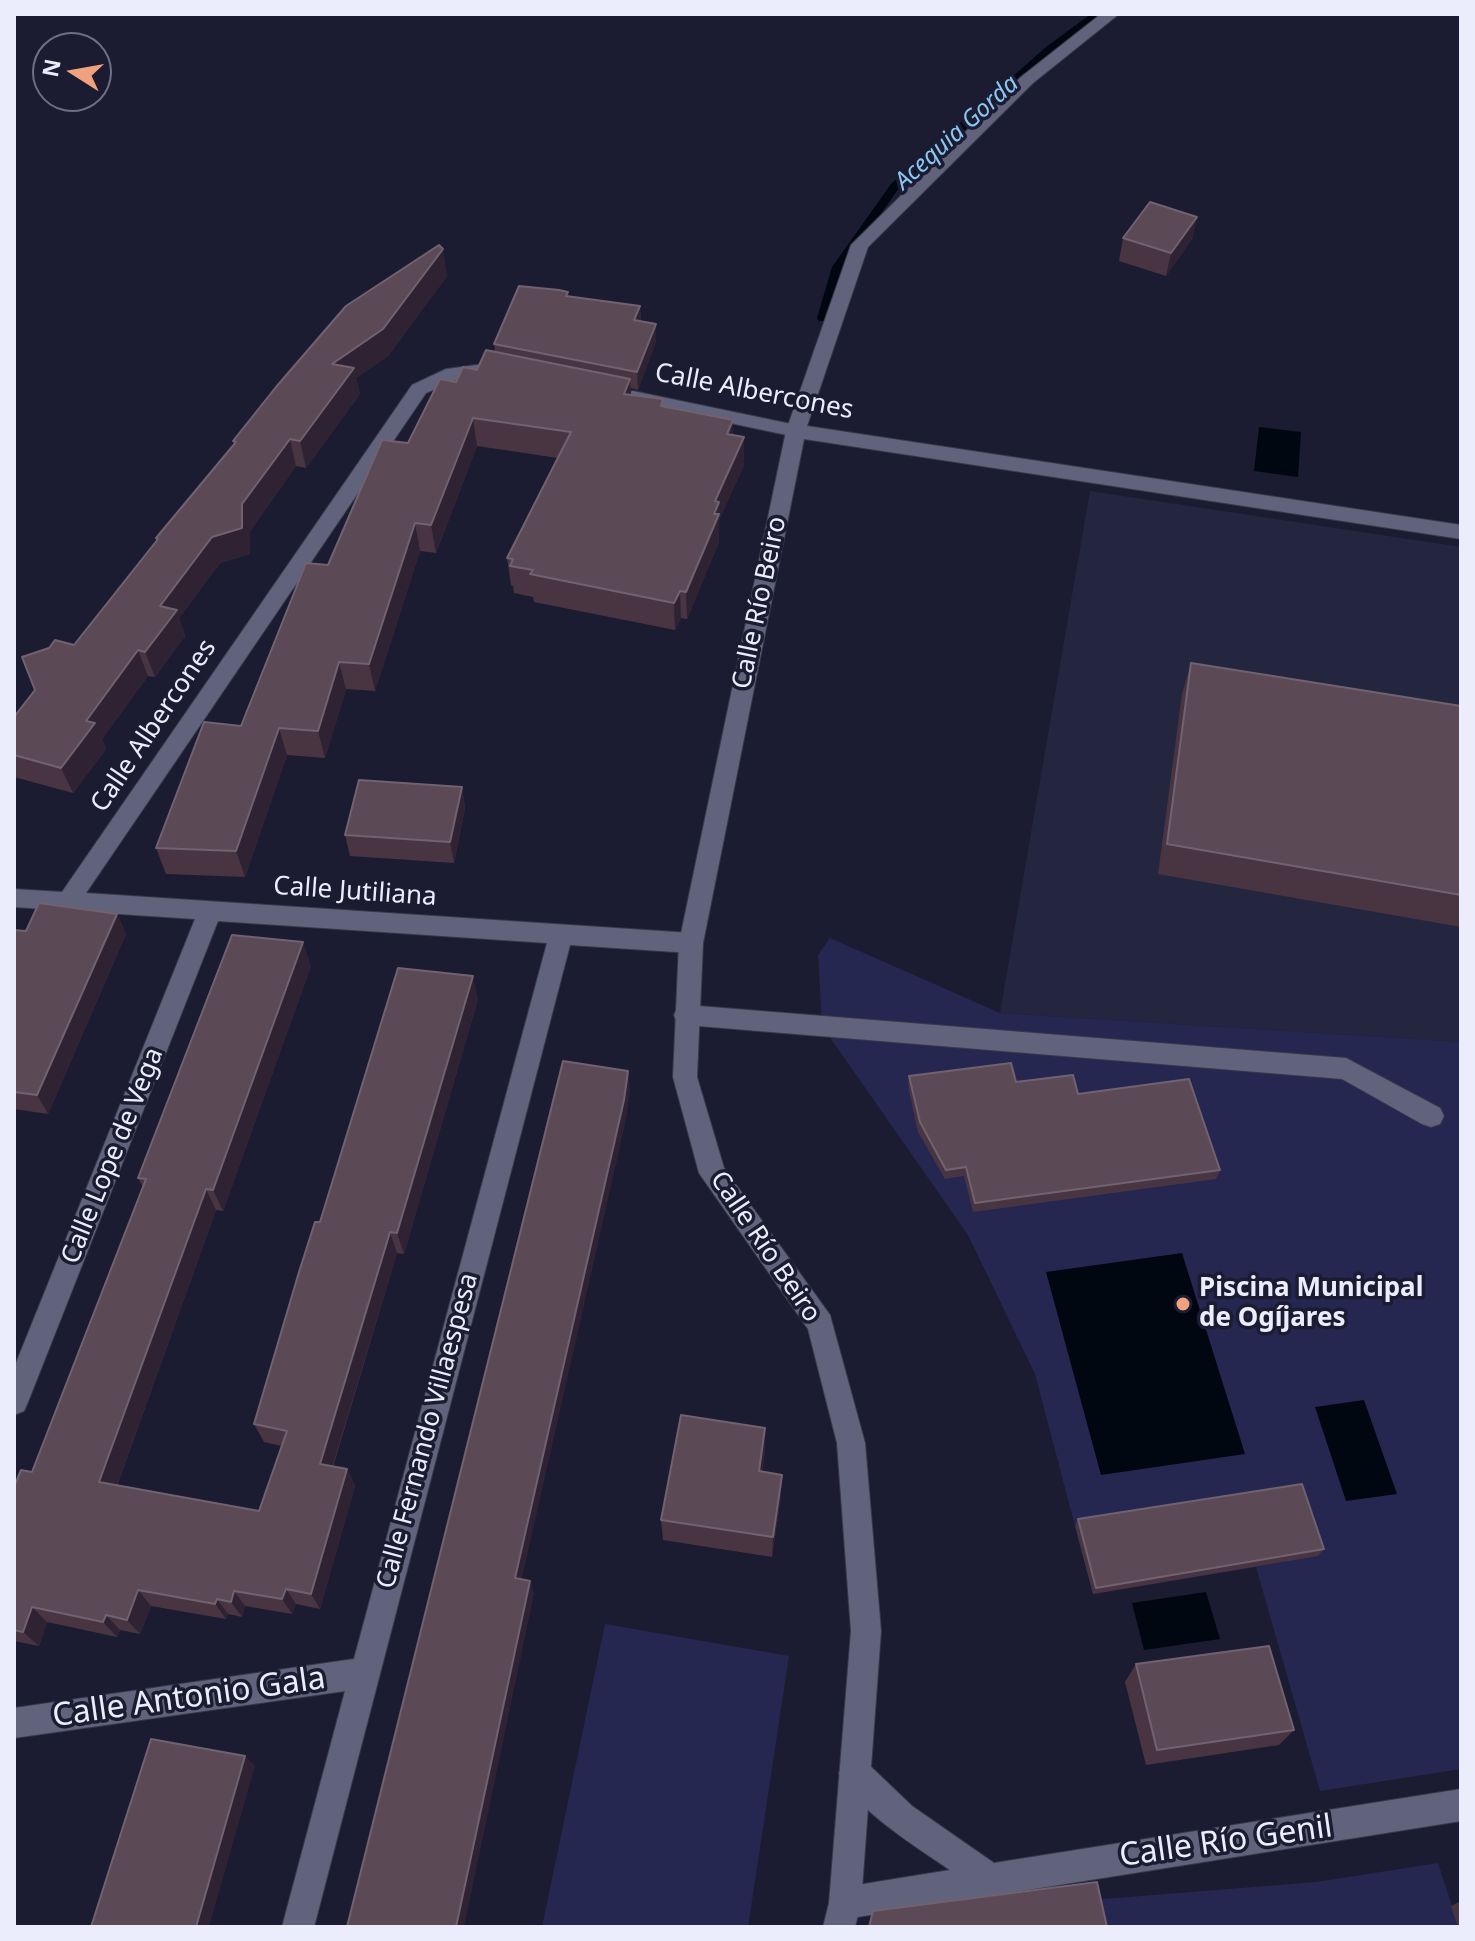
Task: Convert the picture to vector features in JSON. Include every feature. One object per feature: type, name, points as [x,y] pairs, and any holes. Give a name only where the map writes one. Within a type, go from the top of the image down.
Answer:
[{"type":"street","name":"Calle Río Beiro","points":[[842,1915],[866,1631],[851,1443],[820,1324],[712,1173],[685,1077],[691,943],[796,431],[860,245],[1027,80],[1111,14]]},
{"type":"street","name":"Calle Albercones","points":[[68,901],[419,389],[451,372],[481,367],[526,376]]},
{"type":"street","name":"Calle Albercones","points":[[616,394],[796,431],[1461,532]]},
{"type":"street","name":"Calle Jutiliana","points":[[14,898],[691,943]]},
{"type":"street","name":"Calle Lope de Vega","points":[[14,1402],[211,910]]},
{"type":"street","name":"Calle Fernando Villaespesa","points":[[298,1927],[561,935]]},
{"type":"street","points":[[686,1015],[1346,1069],[1431,1116]]},
{"type":"street","name":"Calle Antonio Gala","points":[[14,1723],[364,1673]]},
{"type":"street","points":[[855,1773],[901,1817],[991,1880]]},
{"type":"street","name":"Calle Río Genil","points":[[842,1915],[991,1880],[1461,1805]]},
{"type":"shaded area","points":[[1259,427],[1301,432],[1298,477],[1254,471]]},
{"type":"shaded area","points":[[1090,491],[1461,547],[1461,1042],[1000,1013]]},
{"type":"shaded area","points":[[830,938],[1000,1013],[1461,1042],[1461,1769],[1320,1791],[1256,1567],[1093,1594],[1035,1374],[968,1235],[822,1026],[818,955]]},
{"type":"shaded area","points":[[1182,1253],[1245,1454],[1101,1475],[1046,1272]]},
{"type":"shaded area","points":[[1364,1400],[1397,1494],[1346,1501],[1315,1407]]},
{"type":"shaded area","points":[[1206,1592],[1220,1639],[1144,1650],[1132,1603]]},
{"type":"shaded area","points":[[605,1624],[789,1656],[748,1927],[542,1927]]},
{"type":"shaded area","points":[[1438,1863],[1459,1927],[1085,1927],[1079,1901],[1316,1882]]},
{"type":"building","points":[[1150,202],[1197,217],[1171,253],[1123,238]]},
{"type":"building","points":[[439,245],[443,249],[383,329],[332,364],[354,368],[300,441],[290,439],[242,504],[242,528],[212,537],[160,606],[177,610],[145,652],[138,650],[86,721],[95,723],[61,768],[14,755],[14,717],[35,690],[22,657],[49,648],[55,640],[74,645],[156,538],[236,442],[233,441],[276,387],[346,306]]},
{"type":"building","points":[[519,286],[559,290],[568,292],[566,296],[640,306],[634,320],[656,324],[637,372],[494,344]]},
{"type":"building","points":[[486,350],[630,379],[624,394],[663,399],[661,406],[733,420],[727,434],[744,437],[715,501],[719,502],[714,514],[719,514],[686,592],[680,591],[674,603],[530,574],[533,570],[510,566],[513,559],[507,558],[571,432],[473,418],[431,525],[415,523],[369,664],[339,662],[318,731],[279,728],[236,851],[156,848],[204,722],[241,726],[306,563],[328,565],[382,440],[408,443],[440,379],[456,382],[463,367],[477,370]]},
{"type":"building","points":[[1191,663],[1461,706],[1461,895],[1167,844]]},
{"type":"building","points":[[359,780],[462,787],[450,842],[345,835]]},
{"type":"building","points":[[39,903],[117,914],[37,1095],[14,1092],[14,930],[26,931]]},
{"type":"building","points":[[232,935],[303,942],[213,1190],[206,1189],[99,1482],[259,1511],[287,1431],[254,1424],[299,1272],[315,1222],[320,1222],[398,968],[473,976],[397,1233],[390,1232],[320,1464],[347,1469],[311,1594],[286,1589],[282,1599],[234,1591],[231,1602],[217,1599],[215,1604],[138,1590],[127,1620],[106,1615],[103,1622],[32,1607],[23,1632],[14,1630],[14,1487],[21,1470],[32,1472],[146,1179],[138,1178]]},
{"type":"building","points":[[563,1061],[628,1071],[624,1100],[515,1578],[530,1581],[456,1927],[347,1927]]},
{"type":"building","points":[[1011,1063],[1016,1082],[1073,1075],[1078,1094],[1189,1079],[1220,1170],[975,1203],[966,1167],[946,1170],[920,1122],[909,1076]]},
{"type":"building","points":[[681,1415],[765,1428],[759,1471],[782,1475],[773,1537],[661,1520]]},
{"type":"building","points":[[1302,1484],[1324,1549],[1096,1588],[1078,1519]]},
{"type":"building","points":[[1269,1646],[1294,1730],[1157,1750],[1136,1664]]},
{"type":"building","points":[[151,1739],[245,1756],[196,1927],[91,1927]]},
{"type":"building","points":[[1097,1882],[1107,1927],[869,1927],[873,1911]]},
{"type":"waterway","name":"Acequia Gorda","points":[[823,318],[838,267],[895,186],[1050,49],[1098,14]]},
{"type":"place","name":"Piscina Municipal de Ogíjares","points":[[1183,1304]]}]
